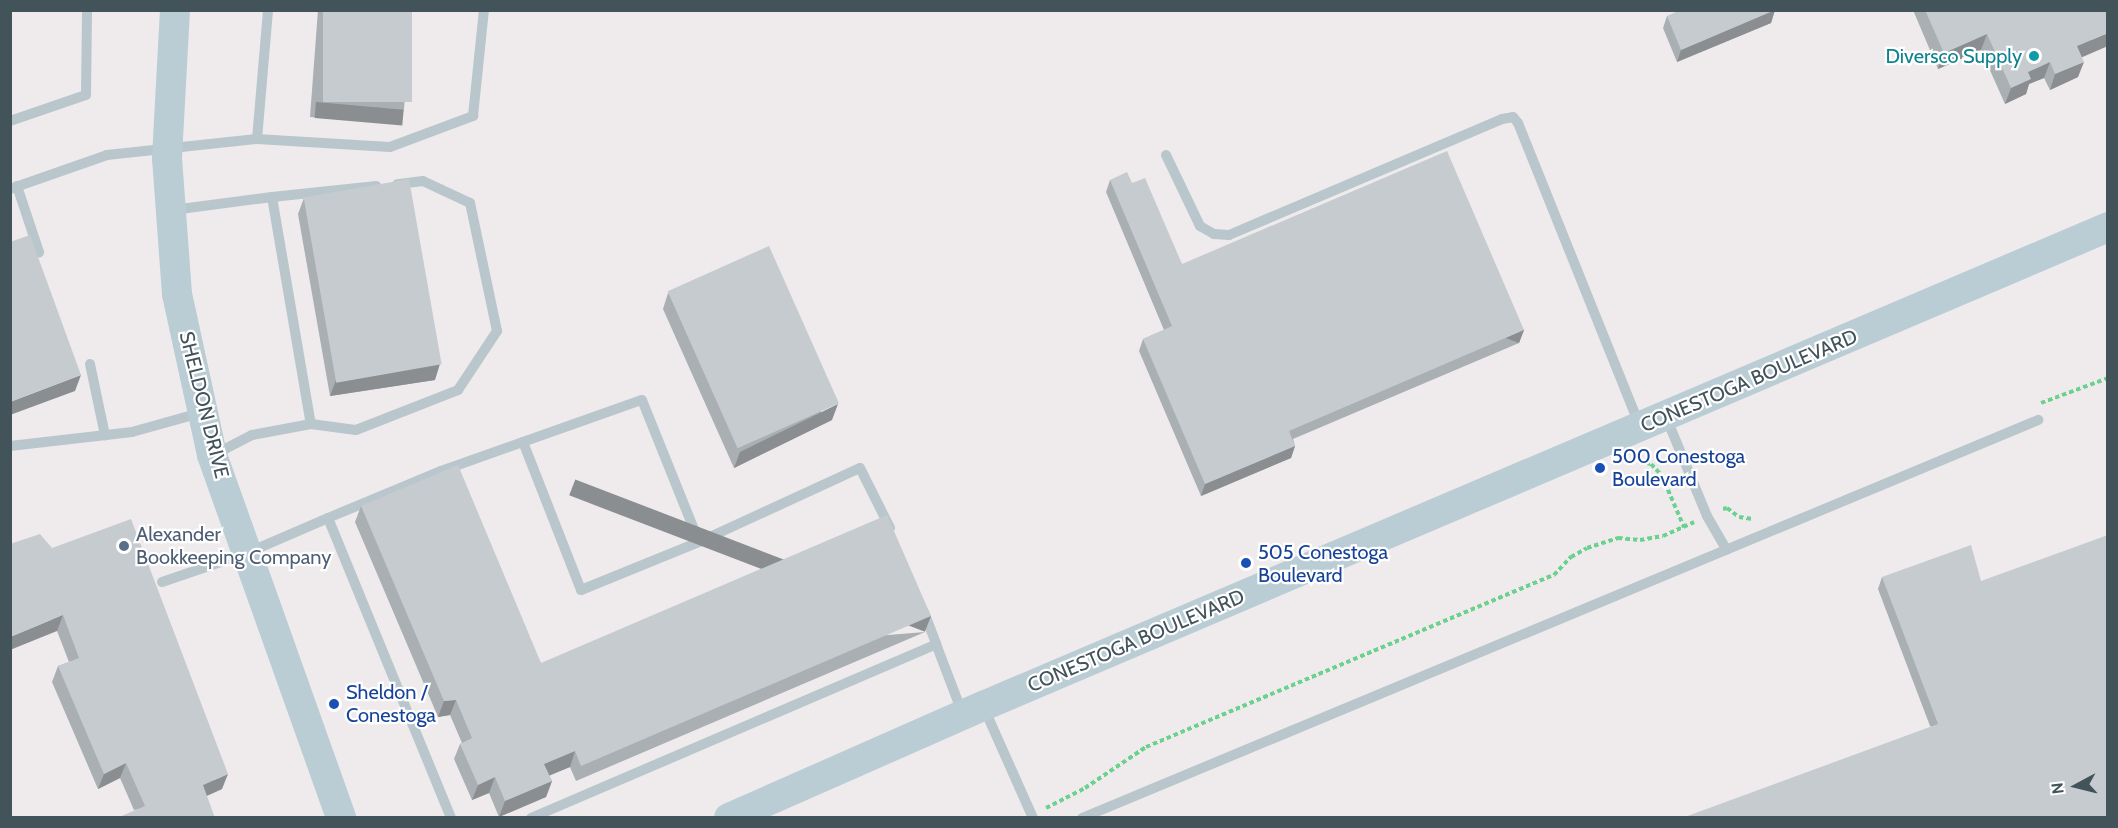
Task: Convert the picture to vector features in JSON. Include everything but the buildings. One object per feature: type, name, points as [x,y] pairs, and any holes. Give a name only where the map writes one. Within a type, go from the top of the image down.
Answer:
[{"type":"street","name":"SHELDON DRIVE","points":[[175,10],[168,150],[177,294],[212,455],[341,818]]},
{"type":"street","name":"CONESTOGA BOULEVARD","points":[[729,818],[973,710],[2108,227]]},
{"type":"lane","points":[[10,121],[86,95],[87,10]]},
{"type":"lane","points":[[257,139],[268,10]]},
{"type":"lane","points":[[39,252],[14,188],[107,155],[257,139],[390,147],[473,116],[484,10]]},
{"type":"lane","points":[[1166,155],[1200,226],[1214,234],[1229,235],[1502,119],[1513,117],[1518,123],[1653,422],[1727,550]]},
{"type":"lane","points":[[171,210],[423,181],[470,203],[497,331],[458,390],[356,430],[310,424],[252,435],[212,455]]},
{"type":"lane","points":[[272,197],[310,424]]},
{"type":"lane","points":[[90,364],[105,435]]},
{"type":"lane","points":[[162,582],[247,553],[441,471],[642,400],[699,542]]},
{"type":"lane","points":[[10,446],[132,432],[203,412]]},
{"type":"lane","points":[[1082,818],[2038,420]]},
{"type":"lane","points":[[523,442],[581,590],[699,542],[860,468],[892,533]]},
{"type":"lane","points":[[328,518],[451,818]]},
{"type":"lane","points":[[919,602],[936,644],[1032,816]]},
{"type":"lane","points":[[531,818],[936,644]]},
{"type":"path","points":[[2033,406],[2108,378]]},
{"type":"path","points":[[1624,463],[1633,460],[1651,464],[1662,476],[1684,526]]},
{"type":"path","points":[[1032,816],[1085,788],[1146,747],[1554,575],[1570,557],[1587,548],[1618,538],[1640,540],[1664,536],[1727,507],[1739,517],[1756,520]]},
{"type":"place","name":"Diversco Supply","points":[[2034,56]]},
{"type":"place","name":"500 Conestoga Boulevard","points":[[1600,468]]},
{"type":"place","name":"Alexander Bookkeeping Company","points":[[124,546]]},
{"type":"place","name":"505 Conestoga Boulevard","points":[[1246,563]]},
{"type":"place","name":"Sheldon / Conestoga","points":[[334,704]]}]
